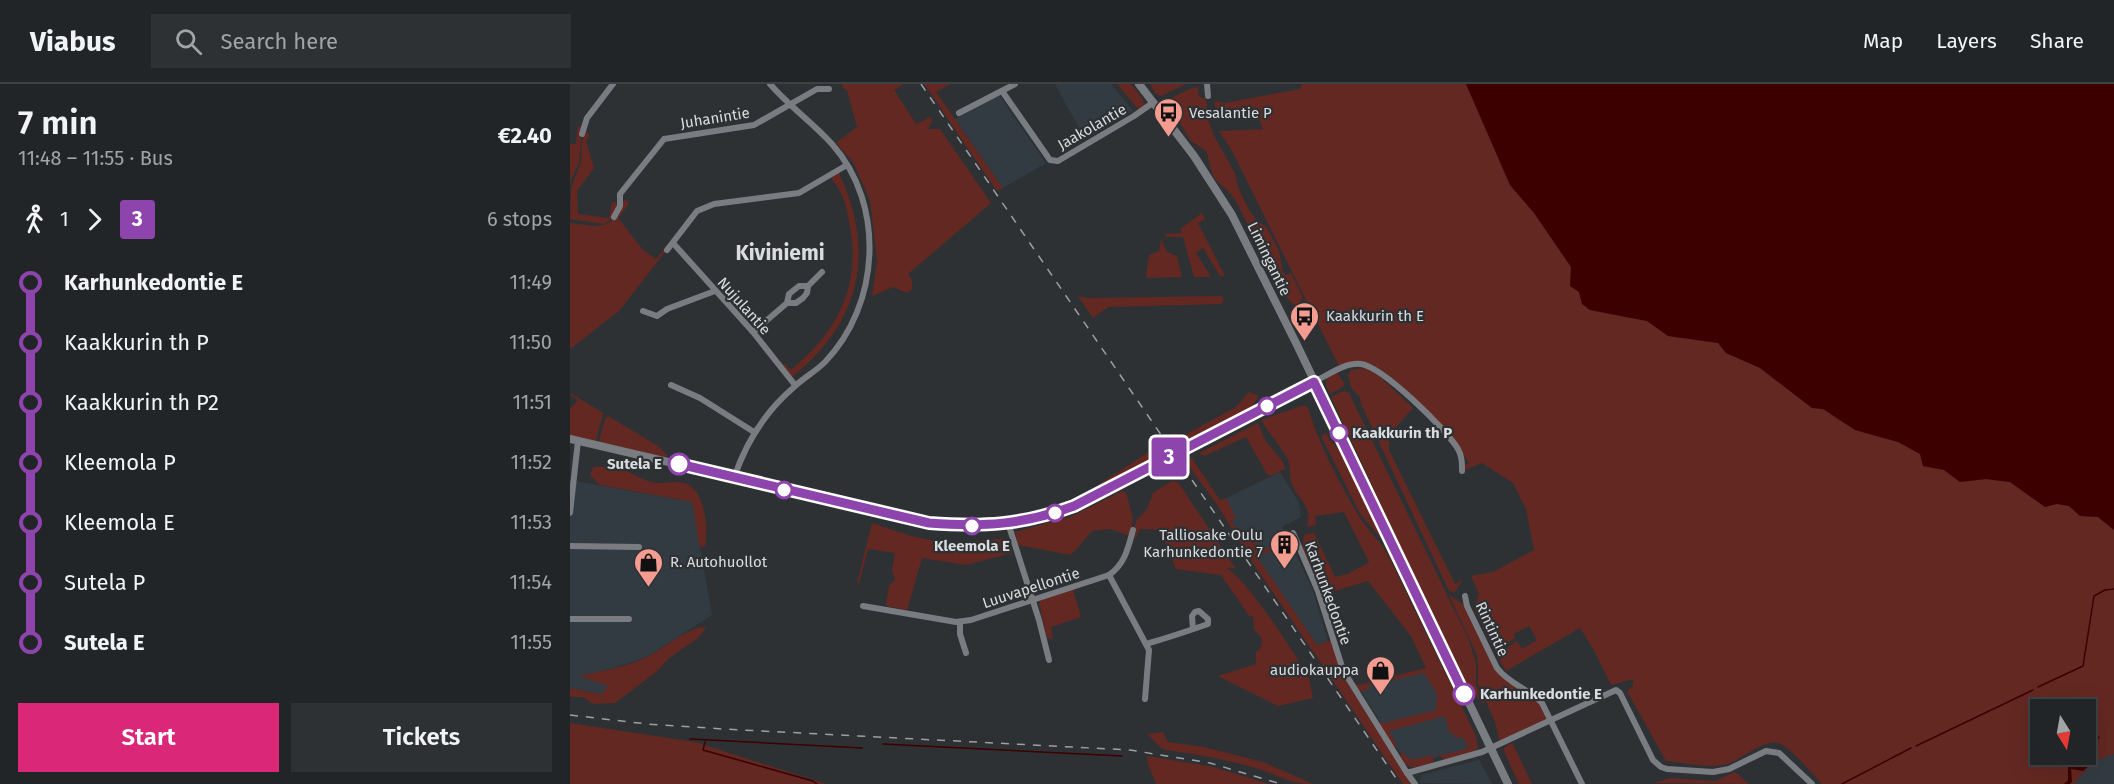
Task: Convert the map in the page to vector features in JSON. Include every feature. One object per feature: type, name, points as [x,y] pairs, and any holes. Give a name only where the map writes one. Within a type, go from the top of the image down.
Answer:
[{"type":"main road","name":"Limingantie","points":[[1139,84],[1194,156],[1232,215],[1508,784]]},
{"type":"main road","points":[[574,440],[929,523],[967,526],[1008,523],[1057,512],[1092,497],[1314,382]]},
{"type":"street","points":[[582,134],[588,118],[613,84]]},
{"type":"street","points":[[734,478],[742,455],[765,416],[795,385],[817,369],[841,342],[857,312],[867,280],[869,251],[867,220],[856,183],[847,165],[832,145],[770,84]]},
{"type":"street","points":[[959,113],[1015,84]]},
{"type":"street","points":[[1207,84],[1208,96]]},
{"type":"street","name":"Juhanintie","points":[[614,217],[620,206],[620,194],[664,139],[754,125],[817,88],[829,89]]},
{"type":"street","name":"Jaakolantie","points":[[1002,91],[1050,160],[1058,161],[1154,102]]},
{"type":"street","points":[[667,250],[697,211],[703,207],[800,193],[847,165]]},
{"type":"street","name":"Nujulantie","points":[[673,243],[753,332],[795,385]]},
{"type":"street","points":[[787,303],[796,303],[802,298],[807,293],[808,286],[822,272]]},
{"type":"street","points":[[753,332],[787,303],[789,294],[799,286],[808,286]]},
{"type":"street","points":[[643,311],[657,316],[667,309],[715,291]]},
{"type":"street","points":[[1314,382],[1348,366],[1363,364],[1374,369],[1407,395],[1448,436],[1462,459],[1462,471]]},
{"type":"street","points":[[671,385],[700,398],[754,432]]},
{"type":"street","points":[[570,513],[574,440]]},
{"type":"street","points":[[1008,523],[1033,600],[1049,660]]},
{"type":"street","points":[[1133,530],[1122,562],[1109,575],[1146,644],[1149,658],[1145,699]]},
{"type":"street","name":"Karhunkedontie","points":[[1293,533],[1318,591],[1343,670],[1415,784]]},
{"type":"street","points":[[570,546],[639,547]]},
{"type":"street","name":"Luuvapellontie","points":[[863,606],[960,622],[1109,575]]},
{"type":"street","name":"Rintintie","points":[[1465,596],[1467,606],[1497,668],[1504,676],[1538,699],[1551,720],[1582,784]]},
{"type":"street","points":[[570,619],[629,619]]},
{"type":"street","points":[[960,622],[960,634],[966,653]]},
{"type":"street","points":[[1146,644],[1193,629]]},
{"type":"street","points":[[1407,773],[1490,749],[1616,690],[1620,693],[1653,760],[1661,767],[1720,772],[1766,751],[1773,751],[1779,753],[1812,784]]},
{"type":"shaded area","points":[[842,84],[904,84],[894,90],[916,124],[931,117],[932,122],[928,129],[940,129],[991,203],[908,274],[912,280],[912,289],[907,293],[893,287],[872,296],[877,260],[870,200],[853,162],[836,143],[857,127],[847,90]]},
{"type":"shaded area","points":[[924,84],[951,84],[936,92],[1003,188],[997,191]]},
{"type":"shaded area","points":[[1055,84],[1111,84],[1133,111],[1085,139]]},
{"type":"shaded area","points":[[1117,84],[1131,84],[1145,105],[1139,110]]},
{"type":"shaded area","points":[[1150,84],[1186,84],[1161,96],[1156,94]]},
{"type":"shaded area","points":[[1302,84],[1466,84],[1510,185],[1534,213],[1571,267],[1570,286],[1579,292],[1582,304],[1590,310],[1647,321],[1669,336],[1718,343],[1726,353],[1760,368],[1812,408],[1823,409],[1855,430],[1898,442],[1920,454],[1923,466],[1944,470],[1960,482],[1986,479],[2010,482],[2045,507],[2057,504],[2069,506],[2080,516],[2098,517],[2114,530],[2114,754],[2096,760],[2096,699],[2030,699],[2030,765],[2091,765],[2074,784],[1822,784],[1795,755],[1778,743],[1766,744],[1727,764],[1705,766],[1666,761],[1627,691],[1633,686],[1633,679],[1611,685],[1580,628],[1506,671],[1497,655],[1517,641],[1522,649],[1537,640],[1529,626],[1514,634],[1515,638],[1495,652],[1474,608],[1479,594],[1471,576],[1493,572],[1534,550],[1526,509],[1513,483],[1482,463],[1464,470],[1465,465],[1469,463],[1451,438],[1425,408],[1383,371],[1363,362],[1339,366],[1231,149],[1219,131],[1263,129],[1256,113],[1219,119],[1214,101],[1225,103],[1300,89]]},
{"type":"shaded area","points":[[1466,84],[2114,84],[2114,530],[2098,517],[2080,516],[2069,506],[2057,504],[2045,507],[2010,482],[1986,479],[1960,482],[1944,470],[1923,466],[1920,454],[1898,442],[1855,430],[1823,409],[1812,408],[1760,368],[1726,353],[1718,343],[1668,336],[1647,321],[1590,310],[1582,304],[1579,292],[1570,286],[1571,267],[1534,213],[1510,185]]},
{"type":"shaded area","points":[[1199,87],[1198,94],[1206,99],[1208,120],[1214,136],[1235,173],[1238,187],[1248,208],[1257,221],[1266,226],[1279,251],[1283,272],[1286,275],[1291,273],[1303,298],[1299,304],[1294,305],[1282,293],[1236,201],[1216,180],[1206,151],[1191,141],[1166,100]]},
{"type":"shaded area","points":[[999,95],[1046,163],[1003,188],[955,119]]},
{"type":"shaded area","points":[[578,126],[582,127],[579,163],[570,182],[570,144],[576,144]]},
{"type":"shaded area","points":[[586,132],[590,135],[586,141],[594,168],[577,191],[578,214],[609,218],[612,202],[616,202],[613,215],[604,224],[570,219],[571,188],[581,162],[582,140]]},
{"type":"shaded area","points":[[839,173],[857,230],[859,258],[855,284],[847,309],[834,333],[815,356],[792,377],[783,365],[784,363],[791,370],[822,339],[834,322],[849,286],[852,244],[849,221],[841,194],[832,180],[833,176]]},
{"type":"shaded area","points":[[624,200],[628,201],[628,205],[618,218],[643,250],[656,259],[667,245],[668,248],[619,311],[570,349],[570,223],[597,226],[609,223],[619,211]]},
{"type":"shaded area","points":[[1202,213],[1205,219],[1198,223],[1225,276],[1220,276],[1203,248],[1196,253],[1211,277],[1194,277],[1183,237],[1166,237],[1165,234],[1182,233],[1180,229]]},
{"type":"shaded area","points":[[1161,239],[1167,252],[1177,256],[1182,277],[1146,278],[1149,255],[1159,251]]},
{"type":"shaded area","points":[[1078,296],[1087,298],[1222,296],[1224,300],[1221,304],[1108,307],[1093,318]]},
{"type":"shaded area","points":[[1366,368],[1377,374],[1413,408],[1389,435],[1389,450],[1455,584],[1463,580],[1454,593],[1448,589],[1361,404],[1360,397],[1352,389],[1348,376],[1351,370]]},
{"type":"shaded area","points":[[1337,372],[1344,383],[1343,387],[1330,394],[1326,385],[1327,378]]},
{"type":"shaded area","points":[[1344,391],[1349,393],[1468,638],[1476,663],[1476,685],[1485,705],[1461,677],[1331,397]]},
{"type":"shaded area","points":[[1249,392],[1259,396],[1250,410],[1184,444],[1174,439],[1173,433],[1183,436],[1236,407]]},
{"type":"shaded area","points":[[570,393],[603,413],[596,441],[570,436],[570,409],[578,400]]},
{"type":"shaded area","points":[[1301,406],[1308,408],[1324,449],[1358,515],[1389,557],[1476,736],[1478,748],[1471,753],[1445,760],[1438,754],[1443,755],[1469,748],[1462,737],[1455,738],[1454,733],[1450,734],[1445,716],[1389,731],[1396,747],[1393,746],[1379,724],[1436,710],[1437,694],[1424,673],[1368,686],[1368,690],[1358,691],[1357,684],[1426,668],[1411,636],[1368,581],[1325,594],[1323,589],[1320,589],[1302,548],[1304,535],[1314,533],[1335,577],[1348,574],[1369,562],[1344,512],[1315,516],[1316,525],[1307,527],[1308,513],[1292,484],[1288,460],[1261,420]]},
{"type":"shaded area","points":[[608,416],[658,446],[668,456],[663,457],[600,442],[605,419]]},
{"type":"shaded area","points":[[1258,423],[1265,440],[1283,462],[1285,469],[1270,476],[1267,474],[1246,437],[1204,456],[1200,454],[1201,452]]},
{"type":"shaded area","points":[[1326,433],[1346,461],[1387,545],[1360,514],[1321,436]]},
{"type":"shaded area","points":[[1158,446],[1162,452],[1145,464],[1092,489]]},
{"type":"shaded area","points":[[1191,457],[1220,500],[1226,498],[1236,518],[1231,521],[1237,529],[1241,528],[1244,533],[1250,530],[1260,552],[1274,545],[1276,549],[1257,557],[1317,645],[1331,640],[1341,672],[1411,784],[1403,784],[1253,563],[1216,503],[1188,465]]},
{"type":"shaded area","points":[[611,466],[651,482],[680,482],[691,486],[697,493],[704,510],[705,546],[701,547],[699,543],[692,502],[600,485],[590,475],[593,467]]},
{"type":"shaded area","points":[[1280,472],[1299,503],[1301,517],[1282,527],[1312,588],[1328,641],[1317,645],[1218,502]]},
{"type":"shaded area","points":[[570,480],[692,502],[712,615],[647,657],[581,676],[609,685],[602,694],[570,688]]},
{"type":"shaded area","points":[[1172,481],[1178,482],[1235,568],[1226,568],[1245,585],[1257,600],[1292,651],[1308,678],[1313,698],[1278,706],[1218,676],[1256,664],[1256,652],[1261,647],[1262,641],[1254,630],[1253,616],[1250,617],[1221,575],[1176,569],[1161,530],[1140,529],[1136,538],[1132,537],[1136,521],[1147,509],[1153,493]]},
{"type":"shaded area","points":[[1122,491],[1126,492],[1133,519],[1130,536],[1110,529],[1092,531],[1071,555],[1018,545],[1015,532],[1070,517]]},
{"type":"shaded area","points":[[872,523],[911,536],[950,544],[1006,538],[1009,540],[1012,553],[966,565],[922,558],[907,610],[886,606],[889,585],[895,580],[892,570],[895,553],[868,549],[859,583],[857,583]]},
{"type":"shaded area","points":[[1073,589],[1081,617],[1051,627],[1053,639],[1047,638],[1039,603],[1041,599]]},
{"type":"shaded area","points":[[1449,595],[1465,605],[1495,669],[1537,700],[1547,716],[1544,721],[1500,742],[1495,722],[1478,684],[1476,653]]},
{"type":"shaded area","points":[[701,627],[706,628],[698,638],[669,658],[656,672],[615,703],[593,704],[583,697],[570,697],[570,688],[602,694],[608,686],[579,676],[639,660]]},
{"type":"shaded area","points":[[1436,666],[1473,748],[1408,765],[1358,686]]},
{"type":"shaded area","points":[[570,723],[695,742],[826,784],[570,784]]},
{"type":"shaded area","points":[[1163,732],[1168,742],[1204,747],[1263,762],[1313,784],[1291,781],[1259,769],[1224,760],[1166,750],[1147,734]]},
{"type":"shaded area","points":[[1513,744],[1532,784],[1519,784],[1503,749]]},
{"type":"shaded area","points":[[1402,752],[1411,760],[1433,755],[1433,763],[1411,767],[1400,757]]},
{"type":"shaded area","points":[[2114,754],[2114,784],[2074,784],[2091,765],[2096,765],[2096,760]]},
{"type":"shaded area","points":[[1147,756],[1213,767],[1269,784],[1156,784]]},
{"type":"shaded area","points":[[1479,760],[1492,784],[1419,783],[1421,775]]},
{"type":"shaded area","points":[[2068,765],[2090,765],[2083,771],[2071,769],[2072,782],[2064,784],[2068,780]]},
{"type":"shaded area","points":[[1735,772],[1749,784],[1653,783],[1670,778],[1715,781]]},
{"type":"waterway","points":[[2038,687],[2083,666],[2094,596],[2105,590],[2114,589]]},
{"type":"waterway","points":[[1916,746],[2033,690]]},
{"type":"waterway","points":[[2096,741],[2099,737]]},
{"type":"waterway","points":[[690,739],[862,748]]},
{"type":"waterway","points":[[705,742],[703,750],[817,784]]},
{"type":"waterway","points":[[883,744],[1122,756]]},
{"type":"waterway","points":[[1842,784],[1911,748]]},
{"type":"railway","points":[[921,84],[1400,784]]},
{"type":"railway","points":[[570,715],[647,724],[723,729],[1130,750],[1210,763],[1281,784]]},
{"type":"bus line","name":"3","points":[[679,464],[929,523],[991,526],[1040,517],[1074,506],[1314,382],[1464,694]]},
{"type":"place","name":"Vesalantie P","points":[[1168,138]]},
{"type":"place","name":"Kaakkurin th E","points":[[1305,342]]},
{"type":"place","name":"Kaakkurin th P","points":[[1339,433]]},
{"type":"place","name":"Sutela E","points":[[679,464]]},
{"type":"place","name":"Kleemola E","points":[[972,526]]},
{"type":"place","name":"Talliosake Oulu Karhunkedontie 7","points":[[1284,570]]},
{"type":"place","name":"R. Autohuollot","points":[[649,588]]},
{"type":"place","name":"Karhunkedontie E","points":[[1464,694]]},
{"type":"place","name":"audiokauppa","points":[[1380,696]]},
{"type":"district","name":"Kiviniemi","points":[[780,253]]}]
